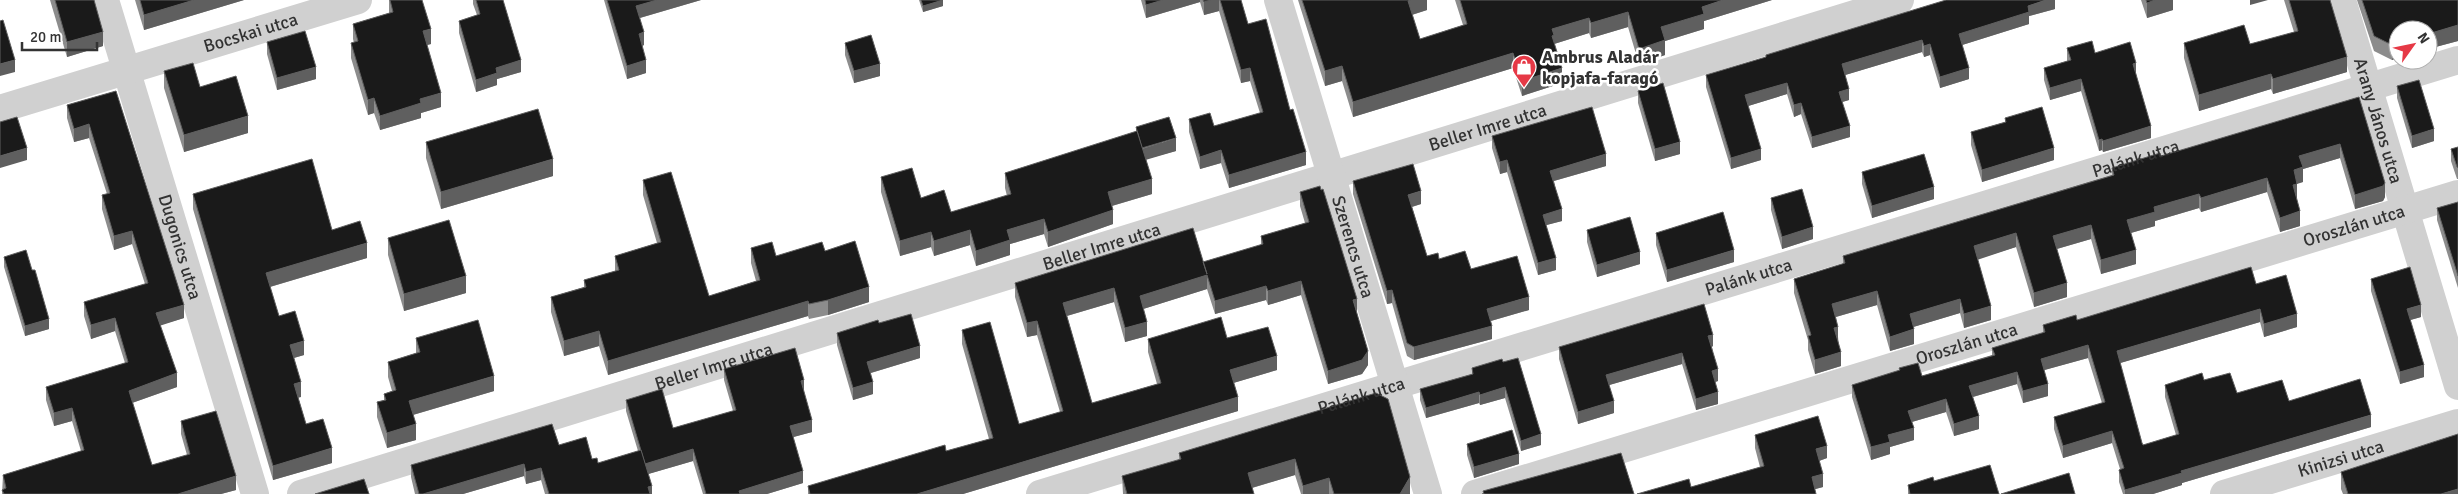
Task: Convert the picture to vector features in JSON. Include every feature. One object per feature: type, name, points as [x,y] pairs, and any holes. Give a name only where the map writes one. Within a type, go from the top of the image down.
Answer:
[{"type":"street","name":"Dugonics utca","points":[[105,0],[255,494]]},
{"type":"street","name":"Bocskai utca","points":[[0,109],[358,0]]},
{"type":"street","name":"Szerencs utca","points":[[1278,0],[1428,494]]},
{"type":"street","name":"Beller Imre utca","points":[[301,494],[1900,0]]},
{"type":"street","name":"Arany János utca","points":[[2342,0],[2458,386]]},
{"type":"street","name":"Palánk utca","points":[[1040,494],[2458,60]]},
{"type":"street","name":"Oroszlán utca","points":[[1475,494],[2458,194]]},
{"type":"street","name":"Kinizsi utca","points":[[2224,494],[2458,423]]},
{"type":"building","points":[[55,0],[94,0],[103,32],[67,42]]},
{"type":"building","points":[[140,0],[194,0],[144,15]]},
{"type":"building","points":[[390,0],[422,0],[431,29],[423,31],[441,93],[420,99],[421,103],[380,116],[374,98],[368,100],[351,43],[358,41],[353,24],[393,12]]},
{"type":"building","points":[[476,0],[503,0],[521,60],[496,68],[497,73],[476,80],[459,21],[480,14]]},
{"type":"building","points":[[607,0],[657,0],[636,6],[644,32],[639,34],[646,60],[627,66]]},
{"type":"building","points":[[921,0],[943,0],[923,6]]},
{"type":"building","points":[[1145,0],[1163,0],[1146,5]]},
{"type":"building","points":[[1220,0],[1241,0],[1248,24],[1266,19],[1290,110],[1293,109],[1306,152],[1229,175],[1221,150],[1200,157],[1189,119],[1210,113],[1214,126],[1263,112],[1250,68],[1241,70]]},
{"type":"building","points":[[1302,0],[1411,0],[1408,1],[1420,39],[1467,24],[1460,0],[1723,0],[1702,7],[1704,14],[1661,27],[1665,40],[1639,49],[1628,12],[1591,23],[1589,18],[1552,29],[1554,35],[1552,36],[1562,68],[1522,81],[1513,53],[1353,102],[1342,66],[1325,71]]},
{"type":"building","points":[[1946,0],[2046,0],[2028,6],[2029,12],[1959,34],[1969,68],[1940,77],[1930,44],[1924,46],[1922,40],[1842,64],[1849,89],[1839,92],[1850,126],[1812,137],[1801,103],[1794,105],[1787,83],[1745,95],[1761,149],[1731,158],[1706,75]]},
{"type":"building","points":[[2289,0],[2330,0],[2347,57],[2273,79],[2271,74],[2199,95],[2184,43],[2244,25],[2250,44],[2298,31]]},
{"type":"building","points":[[2362,0],[2458,0],[2458,25],[2438,31],[2438,20],[2388,20],[2388,43],[2374,36]]},
{"type":"building","points":[[3,20],[15,60],[0,64],[0,21]]},
{"type":"building","points":[[305,31],[316,67],[277,78],[267,42]]},
{"type":"building","points":[[871,35],[880,64],[854,71],[845,43]]},
{"type":"building","points":[[2092,41],[2095,53],[2130,42],[2136,63],[2133,64],[2151,126],[2103,141],[2102,139],[2099,140],[2081,79],[2050,88],[2044,68],[2071,60],[2067,48]]},
{"type":"building","points":[[193,63],[200,87],[236,76],[248,116],[184,135],[164,71]]},
{"type":"building","points":[[2419,80],[2434,129],[2412,136],[2397,86]]},
{"type":"building","points":[[1663,83],[1680,142],[1655,149],[1638,91]]},
{"type":"building","points":[[116,91],[184,305],[156,313],[177,373],[129,391],[152,465],[190,454],[181,421],[216,411],[236,476],[178,494],[4,494],[2,490],[6,488],[3,475],[84,450],[72,408],[54,413],[46,387],[128,362],[115,318],[91,325],[84,302],[148,283],[132,231],[114,236],[102,195],[110,193],[89,124],[74,129],[67,105]]},
{"type":"building","points":[[2359,97],[2385,183],[2383,186],[2355,195],[2340,144],[2299,156],[2303,167],[2294,170],[2297,184],[2293,185],[2300,211],[2280,218],[2267,178],[2201,198],[2199,194],[2154,207],[2155,212],[2127,220],[2136,250],[2101,260],[2091,225],[2053,236],[2067,283],[2034,293],[2016,233],[1974,246],[1991,306],[1964,314],[1960,299],[1910,314],[1914,329],[1890,337],[1877,291],[1832,304],[1838,327],[1834,328],[1841,352],[1815,360],[1808,336],[1811,335],[1794,279],[1845,263],[1843,256],[2114,175],[2112,168],[2160,153],[2161,156]]},
{"type":"building","points":[[1592,107],[1606,154],[1550,171],[1562,209],[1543,215],[1556,258],[1538,263],[1507,160],[1500,162],[1492,136]]},
{"type":"building","points":[[2042,107],[2054,148],[1982,170],[1971,132],[2006,122],[2005,118]]},
{"type":"building","points":[[538,109],[553,159],[441,192],[426,142]]},
{"type":"building","points":[[17,117],[27,148],[0,156],[0,122]]},
{"type":"building","points":[[1169,117],[1176,138],[1142,148],[1136,127]]},
{"type":"building","points":[[1137,131],[1152,179],[1108,192],[1113,210],[1048,232],[1044,219],[1007,230],[1010,240],[976,251],[970,230],[934,241],[931,232],[900,241],[881,177],[912,168],[921,198],[944,190],[951,212],[1011,194],[1005,173]]},
{"type":"building","points":[[2458,147],[2458,168],[2451,149]]},
{"type":"building","points":[[1924,154],[1934,187],[1872,206],[1862,172]]},
{"type":"building","points":[[312,159],[332,230],[360,221],[367,243],[266,273],[279,316],[295,311],[304,341],[290,345],[301,382],[294,384],[306,424],[323,419],[332,448],[273,466],[193,194]]},
{"type":"building","points":[[1413,164],[1421,191],[1408,195],[1427,256],[1438,253],[1439,259],[1465,251],[1471,269],[1517,256],[1529,297],[1487,309],[1492,326],[1414,347],[1407,343],[1392,290],[1387,291],[1353,181]]},
{"type":"building","points":[[671,172],[709,296],[760,280],[751,248],[772,242],[776,256],[822,242],[825,251],[855,241],[869,287],[828,300],[809,304],[808,301],[608,361],[599,331],[564,341],[551,297],[586,287],[584,280],[619,270],[615,256],[661,242],[643,180]]},
{"type":"building","points":[[1320,186],[1321,190],[1323,189],[1357,299],[1353,300],[1368,351],[1362,360],[1328,371],[1301,281],[1268,291],[1266,286],[1215,301],[1207,275],[1140,296],[1147,322],[1125,328],[1114,288],[1063,303],[1092,403],[1161,383],[1148,339],[1221,317],[1227,338],[1268,327],[1277,356],[1230,370],[1238,397],[917,494],[810,494],[808,486],[945,445],[946,451],[993,438],[962,330],[990,322],[1019,424],[1063,411],[1037,321],[1027,323],[1015,283],[1193,228],[1203,262],[1263,244],[1261,236],[1309,222],[1300,192]]},
{"type":"building","points":[[1802,189],[1813,227],[1782,237],[1771,198]]},
{"type":"building","points":[[2458,202],[2458,276],[2437,208]]},
{"type":"building","points":[[1723,212],[1734,250],[1667,270],[1656,233]]},
{"type":"building","points":[[1630,217],[1640,252],[1597,265],[1587,230]]},
{"type":"building","points":[[449,220],[466,276],[404,294],[388,238]]},
{"type":"building","points":[[26,250],[32,270],[35,270],[49,319],[25,326],[4,257]]},
{"type":"building","points":[[2251,267],[2256,284],[2286,275],[2297,314],[2264,324],[2260,309],[2117,351],[2143,445],[2179,434],[2165,385],[2202,373],[2204,380],[2230,373],[2237,393],[2282,380],[2289,401],[2360,379],[2371,415],[2181,471],[2182,473],[2125,490],[2119,470],[2124,468],[2112,431],[2063,446],[2054,417],[2105,402],[2088,345],[2041,359],[2048,384],[2023,391],[2017,372],[1969,386],[1979,416],[1954,424],[1946,399],[1908,411],[1914,428],[1888,435],[1890,442],[1871,447],[1852,385],[1918,363],[1922,376],[1995,355],[1992,348],[2045,332],[2043,325],[2076,315],[2077,320]]},
{"type":"building","points":[[2410,267],[2421,305],[2407,309],[2424,365],[2400,372],[2371,279]]},
{"type":"building","points":[[1704,304],[1713,335],[1708,336],[1718,369],[1712,371],[1718,392],[1696,399],[1682,353],[1606,375],[1614,401],[1578,412],[1559,347]]},
{"type":"building","points":[[911,314],[920,346],[867,362],[873,382],[853,388],[837,333],[878,320],[879,323]]},
{"type":"building","points":[[478,320],[494,376],[409,401],[416,424],[387,433],[377,402],[386,400],[384,394],[396,390],[388,362],[420,352],[416,338]]},
{"type":"building","points":[[795,348],[804,380],[801,381],[812,420],[790,426],[803,471],[739,491],[740,494],[706,494],[693,449],[645,464],[626,400],[662,389],[673,428],[736,410],[724,369]]},
{"type":"building","points":[[1518,358],[1541,434],[1521,441],[1505,387],[1480,395],[1479,392],[1426,408],[1420,389],[1473,374],[1472,368],[1502,359],[1503,362]]},
{"type":"building","points":[[1376,393],[1388,399],[1410,477],[1400,494],[1334,494],[1329,478],[1303,486],[1295,459],[1248,473],[1254,494],[1127,494],[1122,476],[1181,459],[1179,453]]},
{"type":"building","points":[[1818,416],[1827,446],[1816,449],[1823,474],[1812,477],[1816,494],[1637,494],[1689,479],[1691,487],[1764,466],[1755,435]]},
{"type":"building","points":[[552,424],[559,445],[586,437],[592,459],[597,458],[598,463],[641,450],[652,486],[648,487],[650,494],[549,494],[541,468],[526,472],[524,464],[419,494],[411,465]]},
{"type":"building","points":[[1512,430],[1519,454],[1474,467],[1467,444]]},
{"type":"building","points":[[2458,434],[2458,489],[2441,494],[2348,494],[2341,472]]},
{"type":"building","points":[[1621,453],[1634,494],[1484,494],[1483,491]]},
{"type":"building","points":[[1990,465],[1999,494],[1910,494],[1908,485],[1933,477],[1934,481]]},
{"type":"building","points":[[2069,473],[2075,494],[2001,494]]},
{"type":"building","points":[[364,479],[369,494],[315,494]]},
{"type":"place","name":"Ambrus Aladár kopjafa-faragó","points":[[1524,88]]}]
